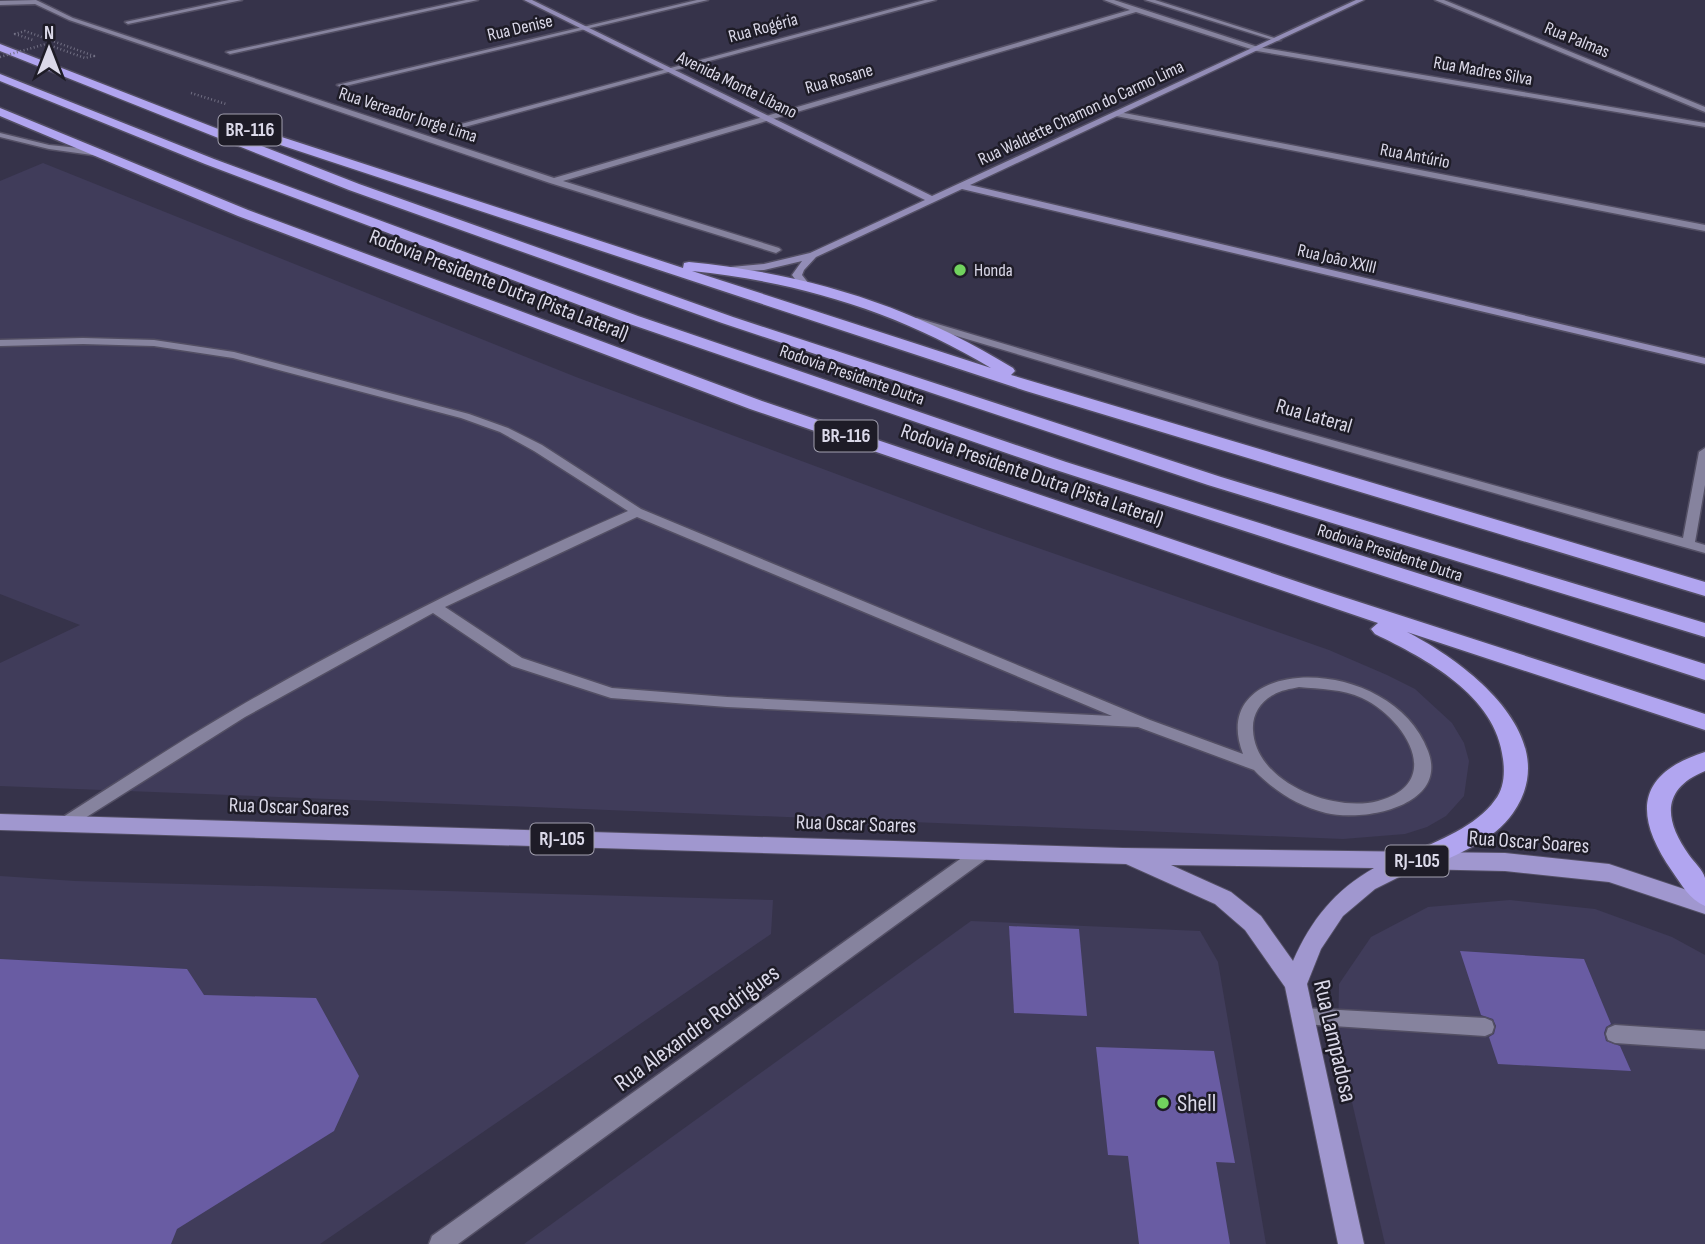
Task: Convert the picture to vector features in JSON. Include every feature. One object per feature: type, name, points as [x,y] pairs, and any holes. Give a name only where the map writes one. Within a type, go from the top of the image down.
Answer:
[{"type":"highway","name":"Rodovia Presidente Dutra","points":[[0,47],[402,204],[834,357],[1172,469],[1705,631]]},
{"type":"highway","name":"Rodovia Presidente Dutra","points":[[0,77],[193,156],[526,280],[852,396],[1337,556],[1705,672]]},
{"type":"highway","name":"BR-116","points":[[83,80],[392,175],[1032,387],[1705,589]]},
{"type":"highway","name":"Rodovia Presidente Dutra (Pista Lateral)","points":[[0,112],[243,213],[756,405],[1318,596],[1705,722]]},
{"type":"highway","points":[[631,256],[731,270],[804,284],[913,320],[969,346],[1032,387]]},
{"type":"highway","points":[[1318,596],[1418,646],[1460,674],[1480,693],[1497,716],[1515,751],[1517,779],[1504,806],[1473,834],[1419,861]]},
{"type":"highway","points":[[1705,761],[1682,769],[1667,782],[1660,795],[1658,810],[1661,825],[1672,850],[1705,895]]},
{"type":"main road","name":"Rua Oscar Soares","points":[[0,822],[1123,856],[1546,864],[1609,873],[1705,905]]},
{"type":"main road","name":"Rua Lampadosa","points":[[1123,856],[1181,878],[1223,898],[1253,923],[1296,985],[1351,1244]]},
{"type":"main road","points":[[1296,985],[1312,944],[1337,907],[1375,877],[1419,861]]},
{"type":"street","points":[[128,22],[239,0]]},
{"type":"street","points":[[230,52],[475,0]]},
{"type":"street","name":"Avenida Monte Líbano","points":[[527,0],[767,116],[932,200]]},
{"type":"street","name":"Rua Denise","points":[[341,85],[705,0]]},
{"type":"street","name":"Rua Rogéria","points":[[439,131],[933,0]]},
{"type":"street","name":"Rua Madres Silva","points":[[1107,0],[1256,49],[1705,125]]},
{"type":"street","points":[[1148,0],[1278,40]]},
{"type":"street","name":"Rua Waldette Chamon do Carmo Lima","points":[[731,270],[764,267],[814,255],[1362,0]]},
{"type":"street","name":"Rua Palmas","points":[[1438,0],[1705,110]]},
{"type":"street","points":[[0,3],[32,1]]},
{"type":"street","name":"Rua Vereador Jorge Lima","points":[[32,1],[71,19],[552,181],[776,250]]},
{"type":"street","name":"Rua Rosane","points":[[552,181],[1136,9]]},
{"type":"street","name":"Rua Antúrio","points":[[1119,114],[1705,228]]},
{"type":"street","points":[[0,135],[49,147],[99,153]]},
{"type":"street","name":"Rua João XXIII","points":[[961,186],[1705,361]]},
{"type":"street","points":[[804,284],[797,275],[799,269],[814,255]]},
{"type":"street","name":"Rua Lateral","points":[[913,320],[1263,424],[1705,549]]},
{"type":"street","points":[[0,343],[154,343],[234,355],[465,416],[505,430],[538,448],[637,512],[1145,724],[1257,765],[1287,790],[1327,807],[1369,810],[1404,799],[1422,777],[1422,749],[1405,721],[1374,698],[1337,685],[1299,682],[1267,691],[1247,710],[1243,737],[1257,765]]},
{"type":"street","points":[[1688,544],[1705,452]]},
{"type":"street","points":[[66,824],[238,714],[433,607],[531,558],[637,512]]},
{"type":"street","points":[[433,607],[517,663],[611,693],[727,702],[1145,724]]},
{"type":"street","name":"Rua Alexandre Rodrigues","points":[[440,1244],[983,852]]},
{"type":"street","points":[[1303,1016],[1485,1027]]},
{"type":"street","points":[[1615,1034],[1705,1040]]},
{"type":"path","points":[[0,57],[46,44],[86,58],[94,56],[25,31],[15,34],[33,40]]},
{"type":"shaded area","points":[[43,163],[576,377],[984,529],[1329,650],[1387,675],[1415,689],[1452,723],[1464,743],[1469,761],[1464,796],[1446,816],[1427,827],[1405,834],[1343,839],[0,786],[0,663],[80,625],[0,594],[0,181]]},
{"type":"shaded area","points":[[0,876],[75,881],[773,900],[771,934],[320,1244],[0,1244]]},
{"type":"shaded area","points":[[1510,900],[1595,909],[1672,937],[1705,955],[1705,1244],[1385,1244],[1338,1042],[1339,984],[1371,937],[1428,907]]},
{"type":"shaded area","points":[[971,921],[1200,931],[1218,962],[1266,1244],[524,1244]]},
{"type":"building","points":[[1009,926],[1079,929],[1087,1016],[1014,1013]]},
{"type":"building","points":[[1460,951],[1584,959],[1611,1024],[1606,1027],[1604,1033],[1606,1041],[1620,1046],[1631,1071],[1498,1064],[1489,1037],[1494,1034],[1496,1026],[1493,1019],[1481,1015]]},
{"type":"building","points":[[0,959],[187,969],[204,995],[316,998],[359,1076],[334,1131],[177,1229],[171,1244],[0,1244]]},
{"type":"building","name":"Shell","points":[[1096,1047],[1214,1051],[1235,1163],[1216,1162],[1230,1244],[1139,1244],[1128,1156],[1108,1155]]},
{"type":"place","name":"Honda","points":[[960,270]]},
{"type":"place","name":"Shell","points":[[1163,1103]]}]
